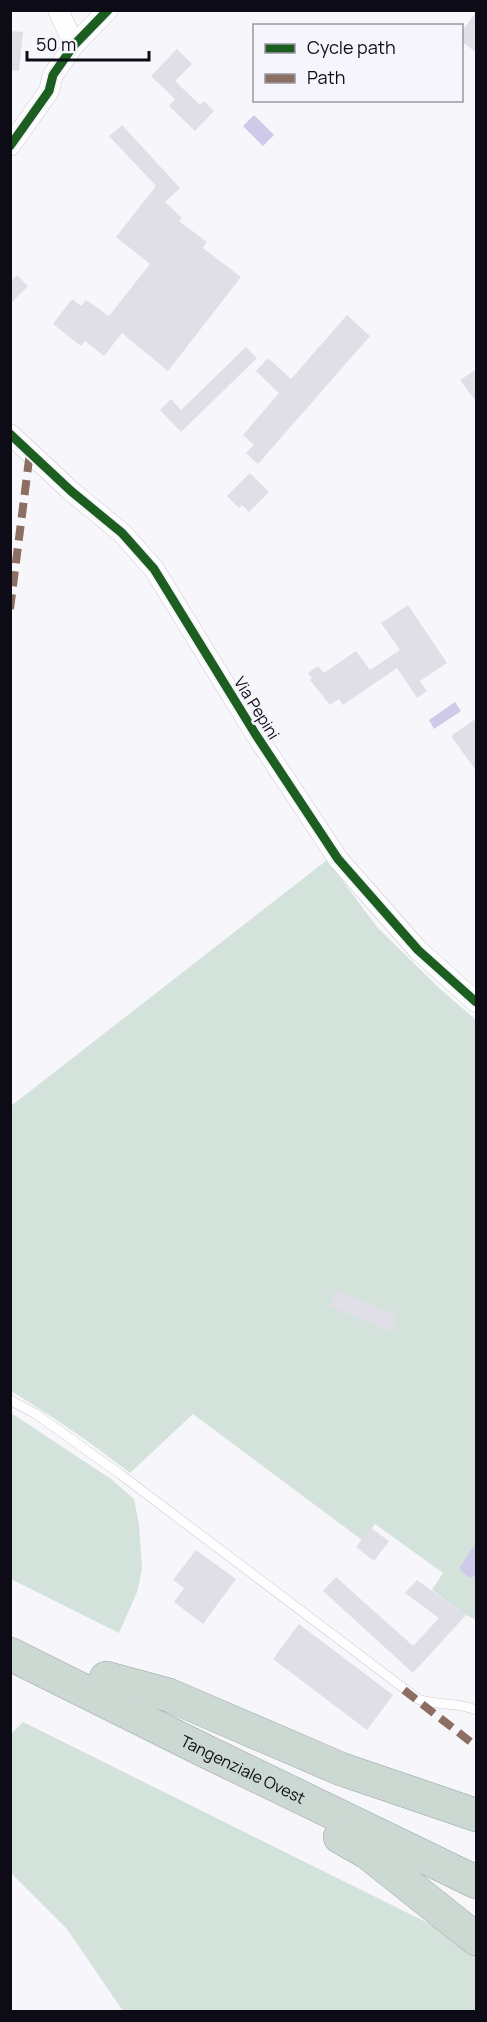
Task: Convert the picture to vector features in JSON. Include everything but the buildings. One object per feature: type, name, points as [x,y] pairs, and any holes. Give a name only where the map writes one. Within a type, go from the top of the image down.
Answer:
[{"type":"highway","name":"Tangenziale Ovest","points":[[10,1630],[477,1858]]},
{"type":"highway","name":"Tangenziale Ovest","points":[[10,1653],[203,1750],[477,1882]]},
{"type":"highway","points":[[106,1678],[169,1695],[341,1769],[477,1815]]},
{"type":"highway","points":[[203,1750],[232,1779],[369,1853],[477,1939]]},
{"type":"street","points":[[58,10],[74,45]]},
{"type":"street","points":[[10,146],[49,91],[53,75],[74,45],[108,10]]},
{"type":"street","name":"Via Pepini","points":[[10,434],[71,491],[122,533],[154,569],[256,735],[338,860],[418,950],[477,1002]]},
{"type":"lane","points":[[10,1400],[36,1414],[120,1474],[411,1695],[433,1704],[465,1706],[477,1710]]},
{"type":"shaded area","points":[[254,115],[274,135],[263,146],[243,126]]},
{"type":"shaded area","points":[[455,702],[461,711],[434,729],[429,720]]},
{"type":"shaded area","points":[[327,860],[377,927],[440,989],[476,1020],[476,1620],[432,1590],[443,1573],[375,1524],[362,1540],[193,1414],[130,1473],[72,1430],[11,1391],[11,1106]]},
{"type":"shaded area","points":[[11,1413],[111,1479],[134,1499],[139,1524],[142,1569],[137,1592],[119,1633],[11,1579]]},
{"type":"shaded area","points":[[476,1543],[476,1575],[470,1578],[461,1571],[460,1567]]},
{"type":"shaded area","points":[[23,1722],[428,1923],[476,1956],[476,2011],[123,2011],[67,1929],[11,1873],[10,1735]]},
{"type":"marked path","points":[[10,609],[30,452]]},
{"type":"marked path","points":[[404,1690],[476,1746]]},
{"type":"cycle path","points":[[10,146],[49,91],[53,75],[74,45],[108,10]]},
{"type":"cycle path","points":[[10,434],[71,491],[122,533],[154,569],[256,735],[338,859],[418,950],[476,1002]]}]
